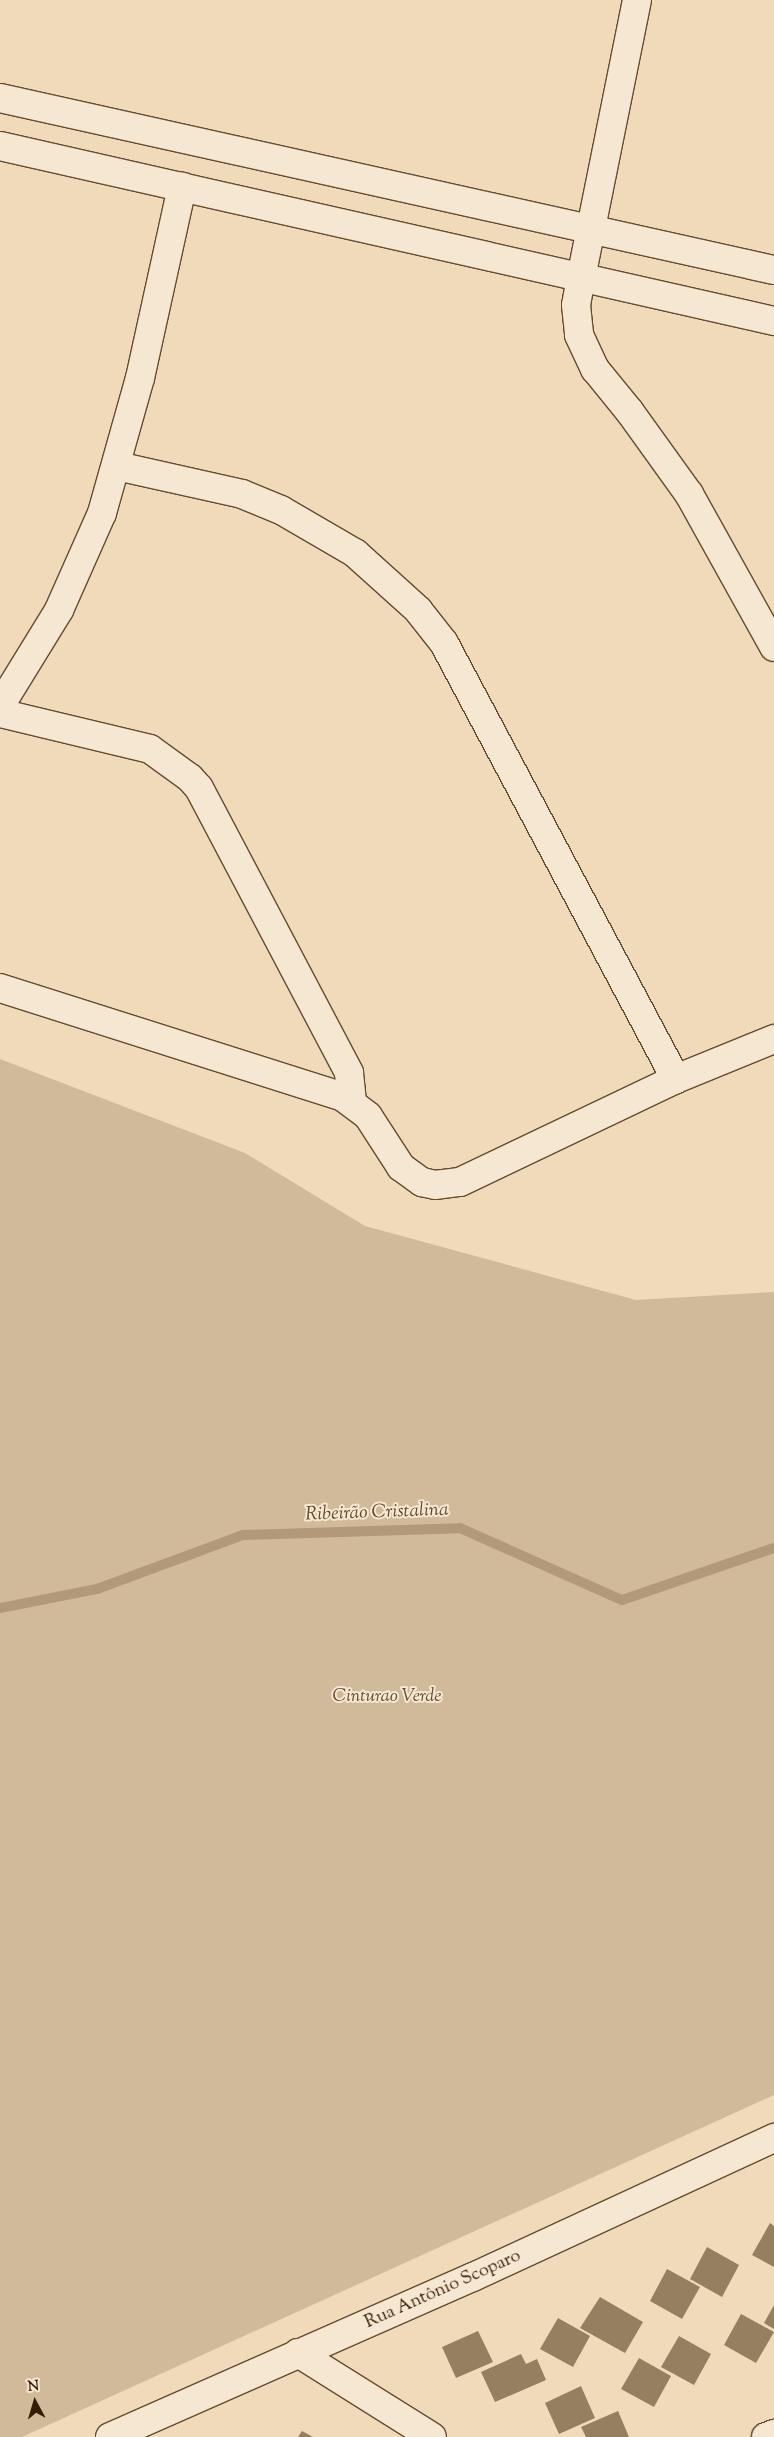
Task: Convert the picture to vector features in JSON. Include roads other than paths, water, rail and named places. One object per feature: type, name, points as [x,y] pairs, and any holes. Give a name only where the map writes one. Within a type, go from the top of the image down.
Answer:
[{"type":"street","points":[[637,0],[576,305],[579,334],[595,369],[630,412],[689,494],[774,647]]},
{"type":"street","points":[[0,98],[774,270]]},
{"type":"street","points":[[0,146],[774,321]]},
{"type":"street","points":[[0,706],[59,610],[91,540],[117,466],[182,187]]},
{"type":"street","points":[[117,466],[233,492],[281,510],[355,553],[418,610],[444,643],[676,1079]]},
{"type":"street","points":[[0,714],[150,749],[190,778],[199,788],[348,1073],[352,1102]]},
{"type":"street","points":[[0,988],[352,1102],[368,1116],[406,1171],[422,1182],[448,1184],[460,1182],[676,1079],[774,1039]]},
{"type":"street","name":"Rua Antônio Scoparo","points":[[110,2437],[774,2138]]},
{"type":"street","points":[[298,2353],[432,2437]]},
{"type":"street","points":[[766,2437],[774,2434]]},
{"type":"waterway","name":"Ribeirão Cristalina","points":[[0,1608],[97,1589],[243,1535],[460,1528],[622,1600],[774,1548]]},
{"type":"park label","name":"Cinturao Verde","points":[[387,1697]]}]
